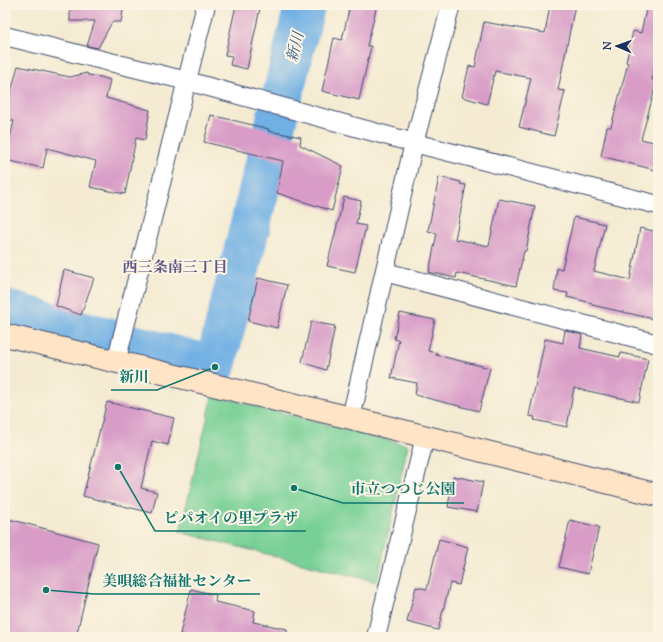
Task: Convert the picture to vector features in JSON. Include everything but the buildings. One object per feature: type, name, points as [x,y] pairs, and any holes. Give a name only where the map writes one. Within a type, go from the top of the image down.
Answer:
[{"type":"street","points":[[116,362],[206,5]]},
{"type":"street","points":[[351,418],[414,143],[451,5]]},
{"type":"street","points":[[5,36],[187,82],[414,143],[658,204]]},
{"type":"street","points":[[385,272],[658,344]]},
{"type":"street","points":[[5,335],[351,418],[658,495]]},
{"type":"street","points":[[376,637],[425,437]]},
{"type":"green space","points":[[213,395],[408,445],[377,582],[180,532]]},
{"type":"waterway","name":"新川","points":[[5,310],[215,367],[305,5]]},
{"type":"place","name":"新川","points":[[215,367]]},
{"type":"place","name":"ピパオイの里プラザ","points":[[118,467]]},
{"type":"place","name":"市立つつじ公園","points":[[294,488]]},
{"type":"place","name":"美唄総合福祉センター","points":[[46,590]]},
{"type":"district","name":"西三条南三丁目","points":[[175,267]]}]
